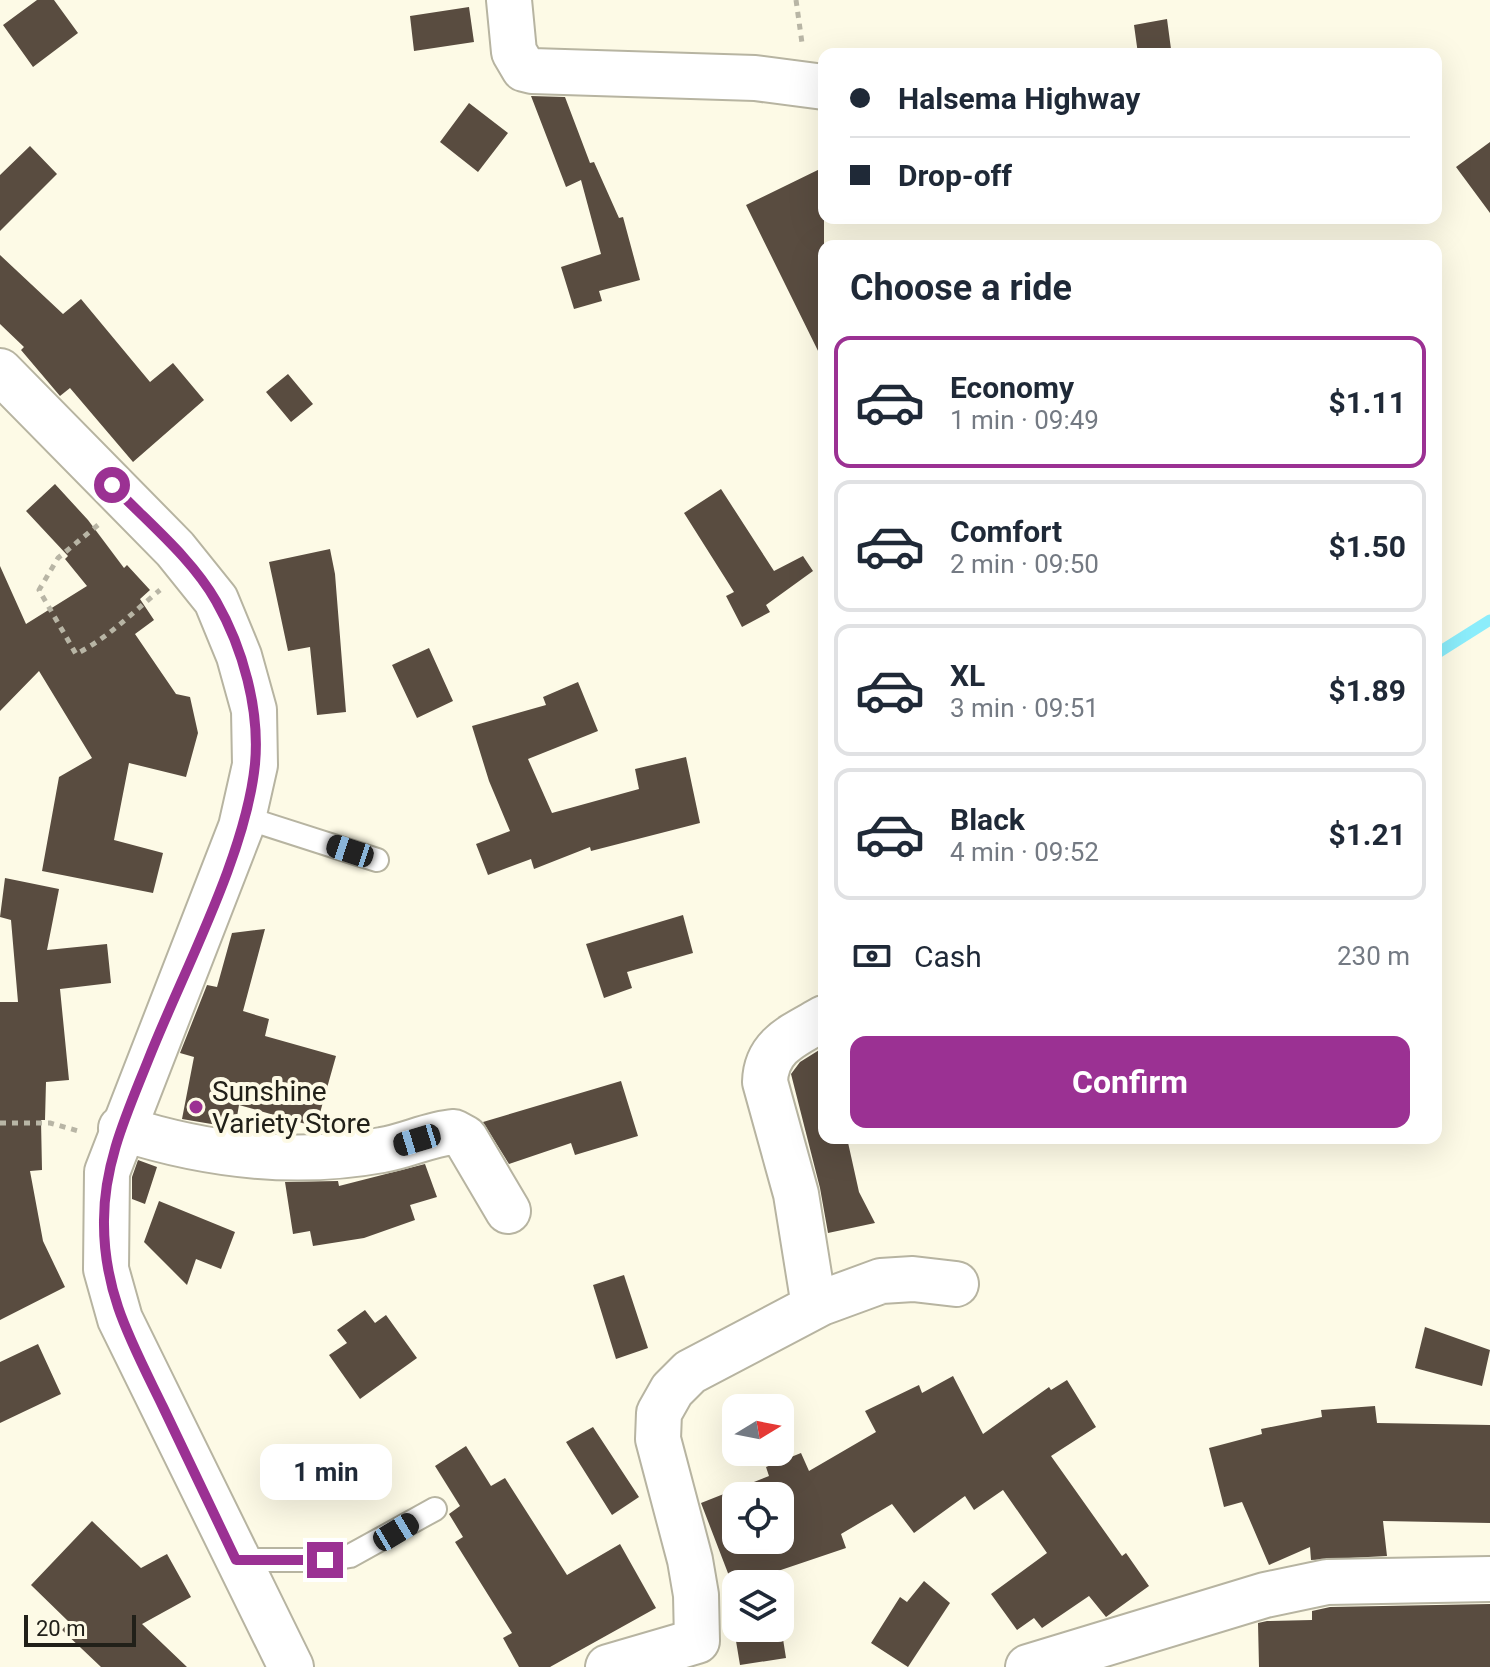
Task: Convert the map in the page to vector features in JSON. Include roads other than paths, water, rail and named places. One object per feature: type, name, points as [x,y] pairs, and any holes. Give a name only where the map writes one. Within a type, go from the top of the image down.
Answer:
[{"type":"main road","points":[[509,0],[514,52],[524,69],[755,78],[818,86]]},
{"type":"main road","points":[[0,371],[128,502],[216,600],[239,656],[254,710],[255,765],[243,817],[215,901],[119,1134],[107,1172],[106,1269],[120,1319],[291,1667]]},
{"type":"main road","points":[[814,1306],[807,1248],[765,1082],[765,1067],[770,1055],[784,1040],[818,1021]]},
{"type":"main road","points":[[119,1134],[241,1155],[307,1156],[385,1150],[454,1132],[465,1138],[508,1211]]},
{"type":"main road","points":[[608,1667],[699,1654],[696,1595],[658,1439],[659,1413],[672,1390],[690,1372],[814,1306],[881,1281],[913,1279],[956,1284]]},
{"type":"main road","points":[[1028,1667],[1252,1599],[1327,1582],[1490,1579]]},
{"type":"lane","points":[[243,817],[377,860]]},
{"type":"lane","points":[[236,1560],[325,1560],[350,1556],[435,1509]]},
{"type":"waterway","points":[[1442,650],[1490,620]]},
{"type":"place","name":"Sunshine Variety Store","points":[[196,1107]]}]
